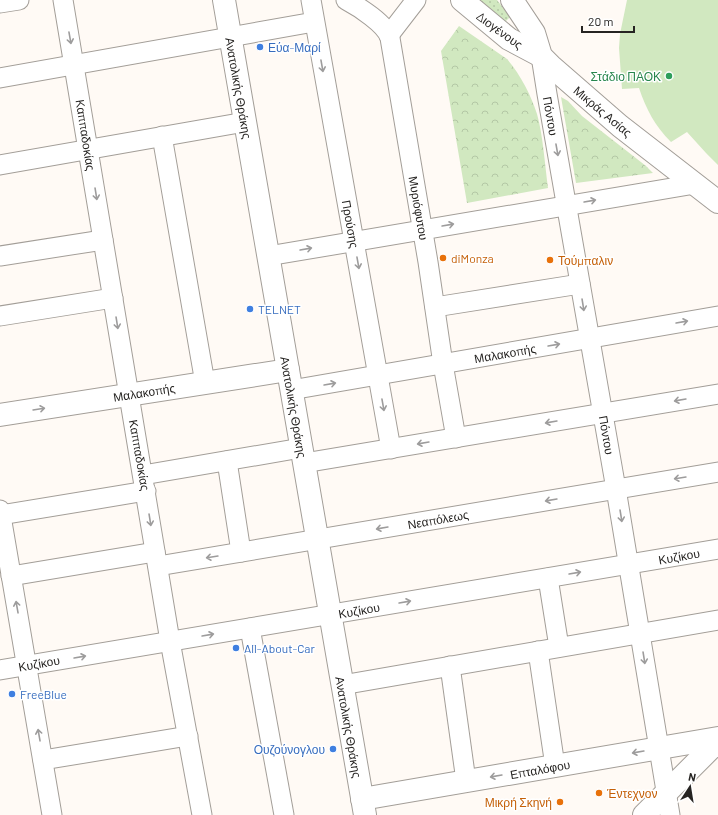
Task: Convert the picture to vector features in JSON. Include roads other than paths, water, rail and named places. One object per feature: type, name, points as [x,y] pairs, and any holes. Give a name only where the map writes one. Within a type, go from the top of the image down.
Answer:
[{"type":"street","points":[[0,3],[19,0]]},
{"type":"street","name":"Καππαδοκίας","points":[[63,0],[75,64],[170,641],[202,815]]},
{"type":"street","name":"Ανατολικής Θράκης","points":[[224,0],[363,807]]},
{"type":"street","name":"Προύσης","points":[[311,0],[391,449]]},
{"type":"street","points":[[346,0],[378,23],[387,31],[389,35],[416,0]]},
{"type":"street","name":"Διογένους","points":[[462,0],[509,39],[541,56]]},
{"type":"street","points":[[512,0],[534,33],[541,56]]},
{"type":"street","points":[[0,78],[314,22]]},
{"type":"street","name":"Μυριόφυτου","points":[[389,35],[456,438]]},
{"type":"street","name":"Μικράς Ασίας","points":[[541,56],[601,110],[718,202]]},
{"type":"street","name":"Πόντου","points":[[541,56],[616,489],[670,815]]},
{"type":"street","points":[[0,165],[245,122]]},
{"type":"street","points":[[162,136],[205,383]]},
{"type":"street","points":[[268,256],[695,184]]},
{"type":"street","points":[[0,256],[103,240]]},
{"type":"street","points":[[435,307],[580,284]]},
{"type":"street","points":[[0,316],[113,298]]},
{"type":"street","name":"Μαλακοπής","points":[[0,415],[205,383],[378,376],[718,316]]},
{"type":"street","points":[[52,815],[11,576],[3,541],[0,512],[144,483],[227,461],[391,449],[718,394]]},
{"type":"street","points":[[227,461],[241,552]]},
{"type":"street","name":"Νεαπόλεως","points":[[11,576],[157,559],[241,552],[718,472]]},
{"type":"street","name":"Κυζίκου","points":[[0,670],[718,549]]},
{"type":"street","points":[[548,578],[560,647]]},
{"type":"street","points":[[342,684],[718,620]]},
{"type":"street","points":[[250,628],[284,815]]},
{"type":"street","points":[[538,651],[554,766]]},
{"type":"street","points":[[450,666],[466,781]]},
{"type":"street","points":[[43,760],[188,736]]},
{"type":"street","name":"Επταλόφου","points":[[363,807],[466,781],[718,738]]},
{"type":"street","points":[[644,815],[718,741]]},
{"type":"place","name":"Εύα-Μαρί","points":[[260,47]]},
{"type":"place","name":"Στάδιο ΠΑΟΚ","points":[[669,76]]},
{"type":"place","name":"diMonza","points":[[443,258]]},
{"type":"place","name":"Τούμπαλιν","points":[[550,260]]},
{"type":"place","name":"TELNET","points":[[250,309]]},
{"type":"place","name":"All-About-Car","points":[[236,648]]},
{"type":"place","name":"FreeBlue","points":[[12,694]]},
{"type":"place","name":"Ουζούνογλου","points":[[333,749]]},
{"type":"place","name":"Έντεχνον","points":[[599,793]]},
{"type":"place","name":"Μικρή Σκηνή","points":[[560,802]]}]
